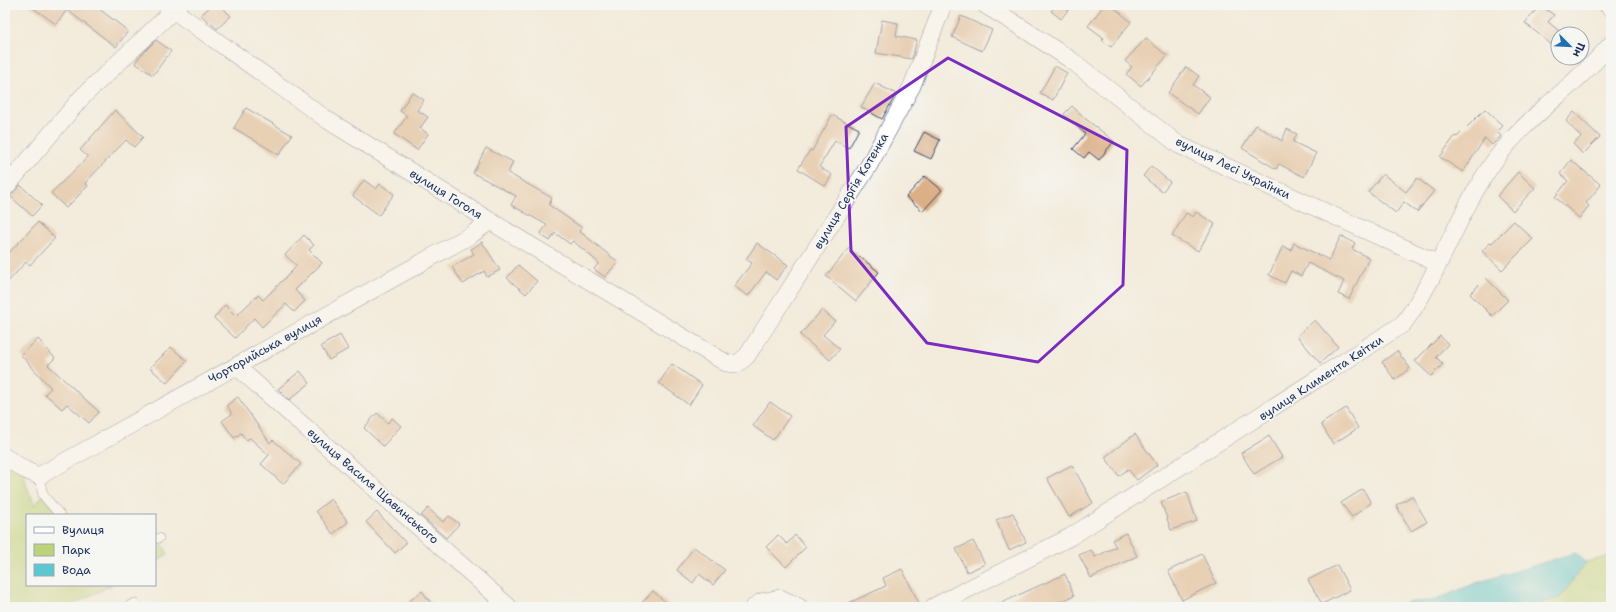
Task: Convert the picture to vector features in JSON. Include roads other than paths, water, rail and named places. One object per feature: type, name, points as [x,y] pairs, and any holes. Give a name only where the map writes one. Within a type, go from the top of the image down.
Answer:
[{"type":"street","name":"вулиця Сергія Котенка","points":[[737,364],[747,356],[868,167],[912,86],[943,5]]},
{"type":"street","name":"вулиця Лесі Українки","points":[[985,5],[1071,60],[1179,145],[1437,263]]},
{"type":"street","points":[[1607,5],[1611,8]]},
{"type":"street","name":"вулиця Гоголя","points":[[173,7],[329,121],[490,221],[726,363],[737,364]]},
{"type":"street","points":[[5,188],[82,97],[173,7]]},
{"type":"street","name":"вулиця Климента Квітки","points":[[934,607],[1070,537],[1403,324],[1418,303],[1437,263],[1480,182],[1496,159],[1522,129],[1599,59],[1611,44]]},
{"type":"street","name":"Чорторийська вулиця","points":[[40,476],[471,235],[490,221]]},
{"type":"street","name":"вулиця Василя Щавинського","points":[[236,366],[509,607]]},
{"type":"street","points":[[5,457],[25,470],[40,476]]},
{"type":"street","points":[[754,607],[761,602],[780,598],[799,607]]},
{"type":"lane","points":[[40,476],[43,495],[59,514]]},
{"type":"lane","points":[[127,607],[134,603],[136,607]]},
{"type":"water","points":[[1575,553],[1586,562],[1560,598],[1526,607],[1396,607],[1408,602],[1432,601],[1476,583]]}]
